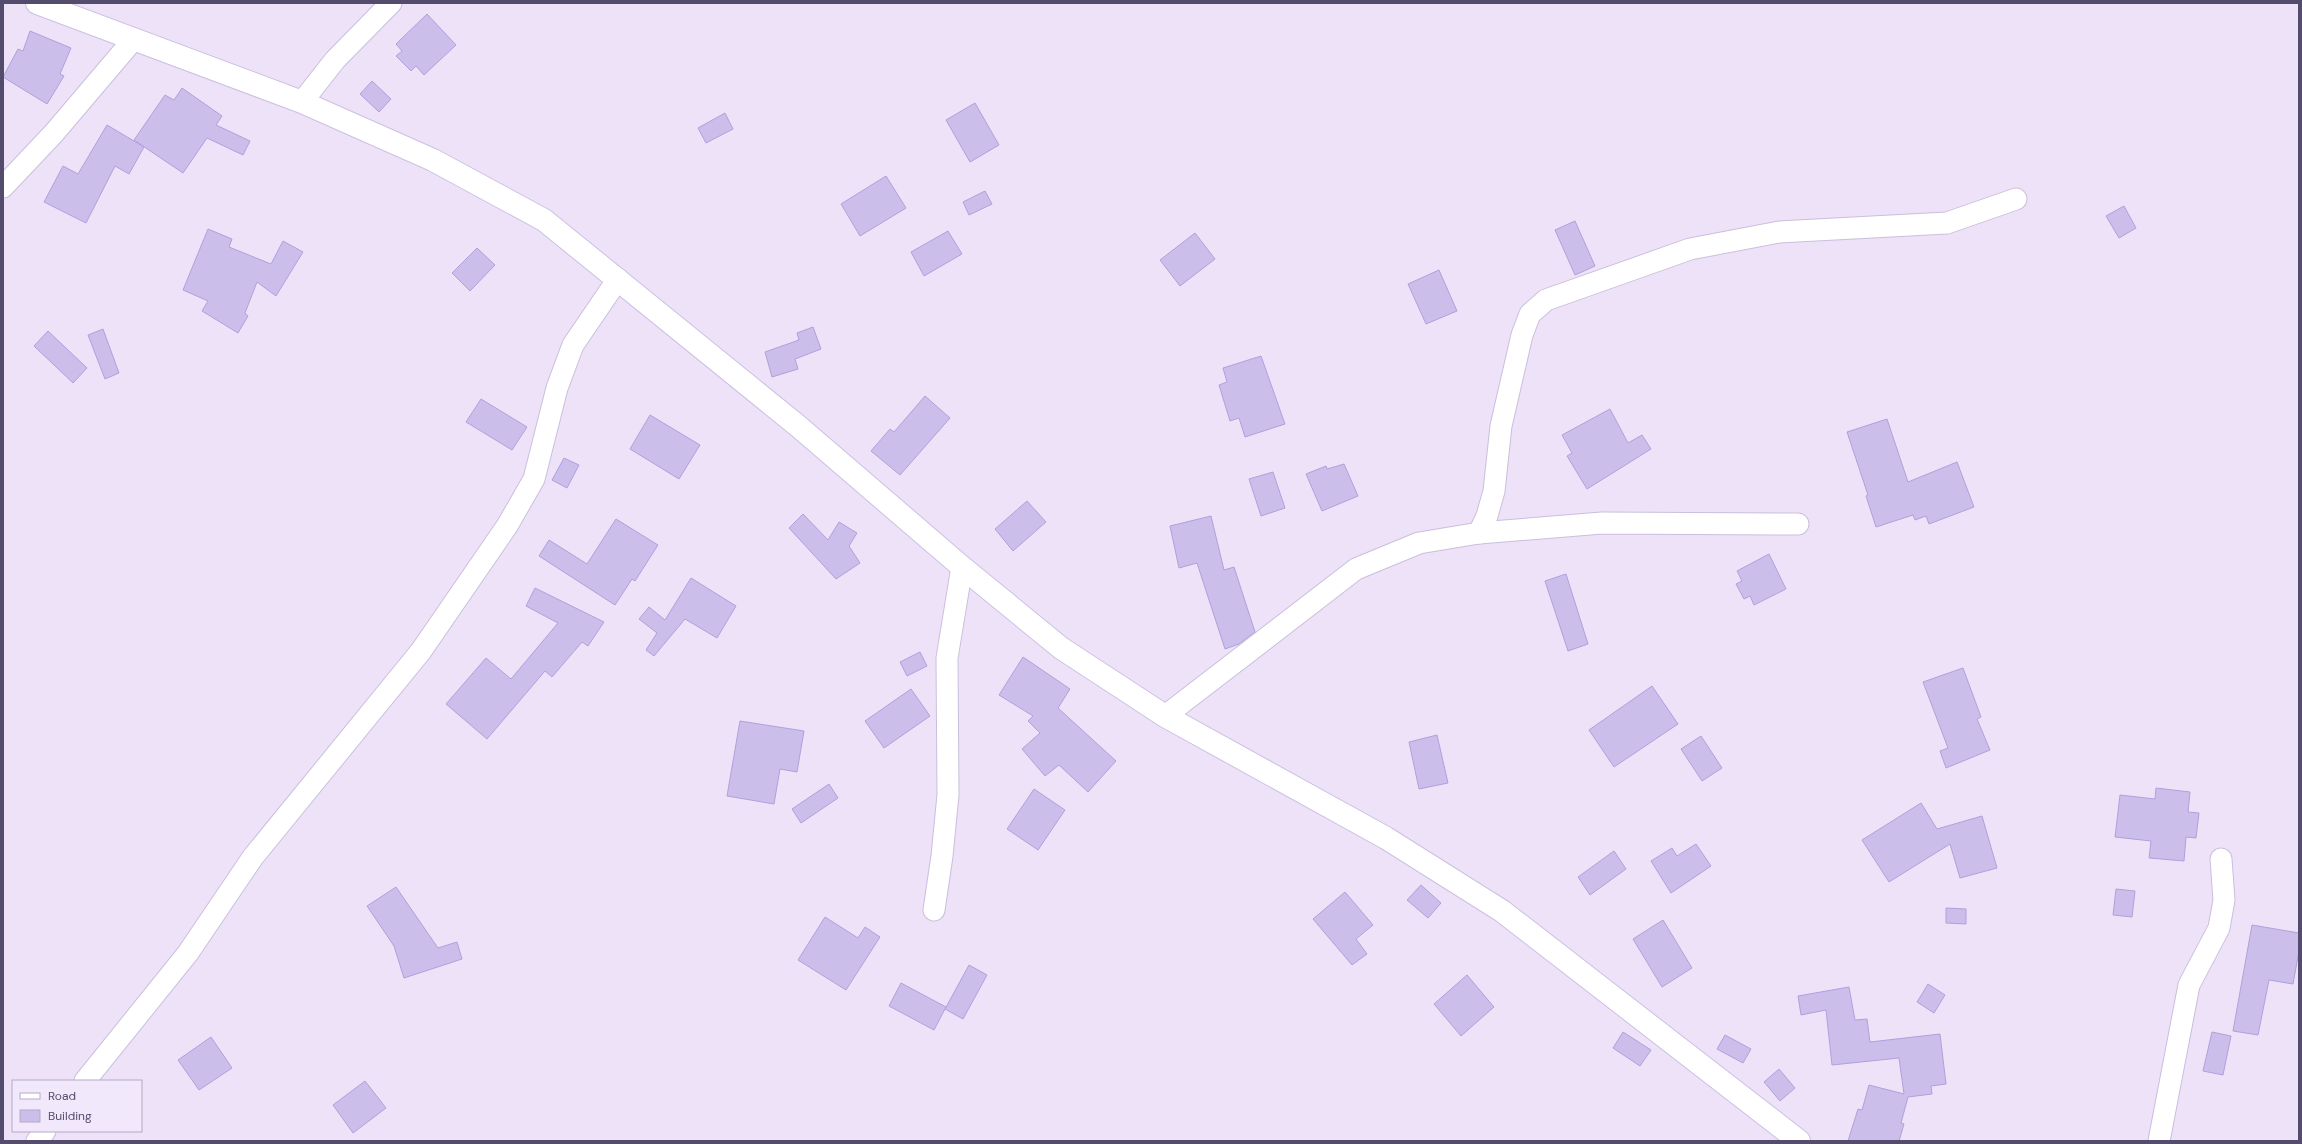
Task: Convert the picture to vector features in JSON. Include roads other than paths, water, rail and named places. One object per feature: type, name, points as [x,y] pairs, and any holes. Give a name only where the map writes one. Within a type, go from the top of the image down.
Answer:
[{"type":"main road","points":[[37,3],[302,102],[434,160],[544,220],[798,426],[962,567],[1061,648],[1165,716],[1386,838],[1502,911],[1799,1141]]},
{"type":"street","points":[[302,102],[335,60],[391,3]]},
{"type":"street","points":[[3,187],[54,133],[133,40]]},
{"type":"street","points":[[1479,533],[1487,516],[1494,491],[1501,426],[1522,335],[1530,314],[1546,300],[1690,249],[1779,232],[1947,223],[2016,199]]},
{"type":"street","points":[[86,1080],[188,953],[253,857],[421,651],[507,526],[534,479],[557,388],[573,345],[618,279]]},
{"type":"street","points":[[1165,716],[1356,568],[1419,543],[1479,533],[1602,524],[1798,524]]},
{"type":"street","points":[[934,910],[942,856],[948,795],[947,658],[962,567]]},
{"type":"street","points":[[2159,1141],[2189,984],[2219,928],[2224,900],[2221,859]]},
{"type":"street","points":[[37,1141],[44,1132]]}]
